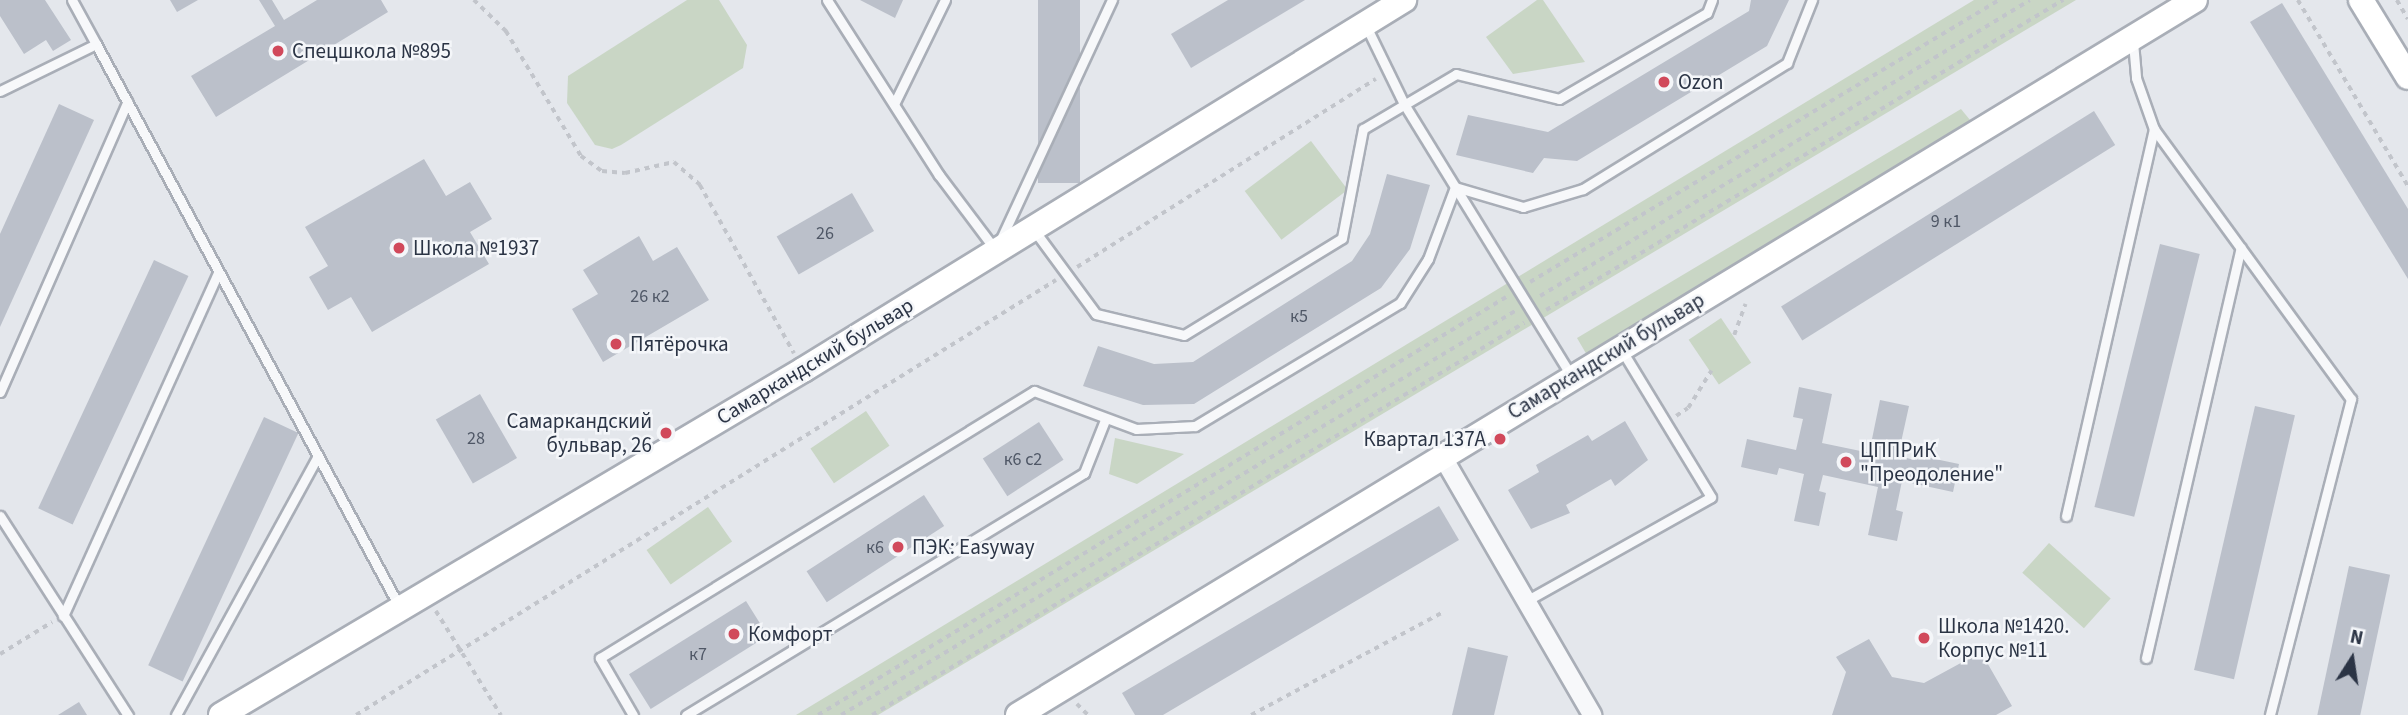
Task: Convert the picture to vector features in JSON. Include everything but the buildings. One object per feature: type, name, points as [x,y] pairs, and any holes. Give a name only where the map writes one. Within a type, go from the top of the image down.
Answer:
[{"type":"street","name":"Самаркандский бульвар","points":[[222,715],[803,370],[1404,0]]},
{"type":"street","name":"Самаркандский бульвар","points":[[1018,715],[1441,454],[2195,0]]},
{"type":"street","points":[[2361,0],[2408,78]]},
{"type":"street","points":[[1441,454],[1592,715]]},
{"type":"lane","points":[[72,0],[401,609]]},
{"type":"lane","points":[[827,0],[894,104],[996,251]]},
{"type":"lane","points":[[894,104],[945,0]]},
{"type":"lane","points":[[996,251],[1112,0]]},
{"type":"lane","points":[[1033,228],[1096,314],[1184,335],[1342,239],[1363,130],[1456,74],[1559,99],[1707,13],[1712,0]]},
{"type":"lane","points":[[1455,187],[1523,207],[1583,189],[1787,63],[1812,0]]},
{"type":"lane","points":[[1365,24],[1404,104],[1525,305],[1572,377]]},
{"type":"lane","points":[[2133,37],[2136,78],[2154,129],[2351,398],[2270,715]]},
{"type":"lane","points":[[0,91],[96,44]]},
{"type":"lane","points":[[0,392],[127,102]]},
{"type":"lane","points":[[2066,516],[2154,129]]},
{"type":"lane","points":[[633,715],[600,658],[1034,391],[1105,420],[1136,429],[1195,426],[1400,303],[1428,260],[1455,187]]},
{"type":"lane","points":[[2146,658],[2241,248]]},
{"type":"lane","points":[[63,616],[218,271]]},
{"type":"lane","points":[[1526,601],[1712,497],[1620,348]]},
{"type":"lane","points":[[686,715],[1084,473],[1105,420]]},
{"type":"lane","points":[[176,715],[318,456]]},
{"type":"lane","points":[[0,516],[128,715]]},
{"type":"path","points":[[474,0],[506,31],[581,156],[602,171],[625,173],[674,162],[700,185],[803,370]]},
{"type":"path","points":[[818,715],[1999,0]]},
{"type":"path","points":[[841,715],[2030,0]]},
{"type":"path","points":[[872,715],[2063,0]]},
{"type":"path","points":[[2298,0],[2408,186]]},
{"type":"path","points":[[2396,0],[2408,19]]},
{"type":"path","points":[[356,715],[1387,72]]},
{"type":"path","points":[[1734,335],[1745,304]]},
{"type":"path","points":[[1666,422],[1688,408],[1711,371]]},
{"type":"path","points":[[427,594],[459,653],[500,715]]},
{"type":"path","points":[[1251,715],[1441,613]]},
{"type":"path","points":[[0,654],[63,616]]},
{"type":"green space","points":[[687,0],[719,0],[747,45],[743,68],[621,145],[612,149],[595,145],[567,103],[568,76]]},
{"type":"green space","points":[[1537,0],[1543,0],[1585,62],[1513,74],[1486,37]]},
{"type":"green space","points":[[1974,0],[2076,0],[878,715],[796,715]]},
{"type":"green space","points":[[1961,109],[1970,120],[1591,362],[1577,338]]},
{"type":"green space","points":[[1311,141],[1348,190],[1281,240],[1245,191]]},
{"type":"green space","points":[[1721,318],[1751,363],[1719,385],[1689,340]]},
{"type":"green space","points":[[866,411],[889,446],[834,483],[810,448]]},
{"type":"green space","points":[[1115,438],[1184,454],[1137,484],[1109,474]]},
{"type":"green space","points":[[708,507],[732,541],[671,584],[647,550]]},
{"type":"green space","points":[[2049,543],[2111,599],[2084,628],[2022,573]]},
{"type":"place","name":"Спецшкола №895","points":[[278,51]]},
{"type":"place","name":"Ozon","points":[[1664,82]]},
{"type":"place","name":"Школа №1937","points":[[399,248]]},
{"type":"place","name":"Пятёрочка","points":[[616,344]]},
{"type":"place","name":"Самаркандский бульвар, 26","points":[[666,433]]},
{"type":"place","name":"Квартал 137А","points":[[1500,439]]},
{"type":"place","name":"ЦППРиК \"Преодоление\"","points":[[1846,462]]},
{"type":"place","name":"ПЭК: Easyway","points":[[898,547]]},
{"type":"place","name":"Комфорт","points":[[734,634]]},
{"type":"place","name":"Школа №1420. Корпус №11","points":[[1924,638]]}]
